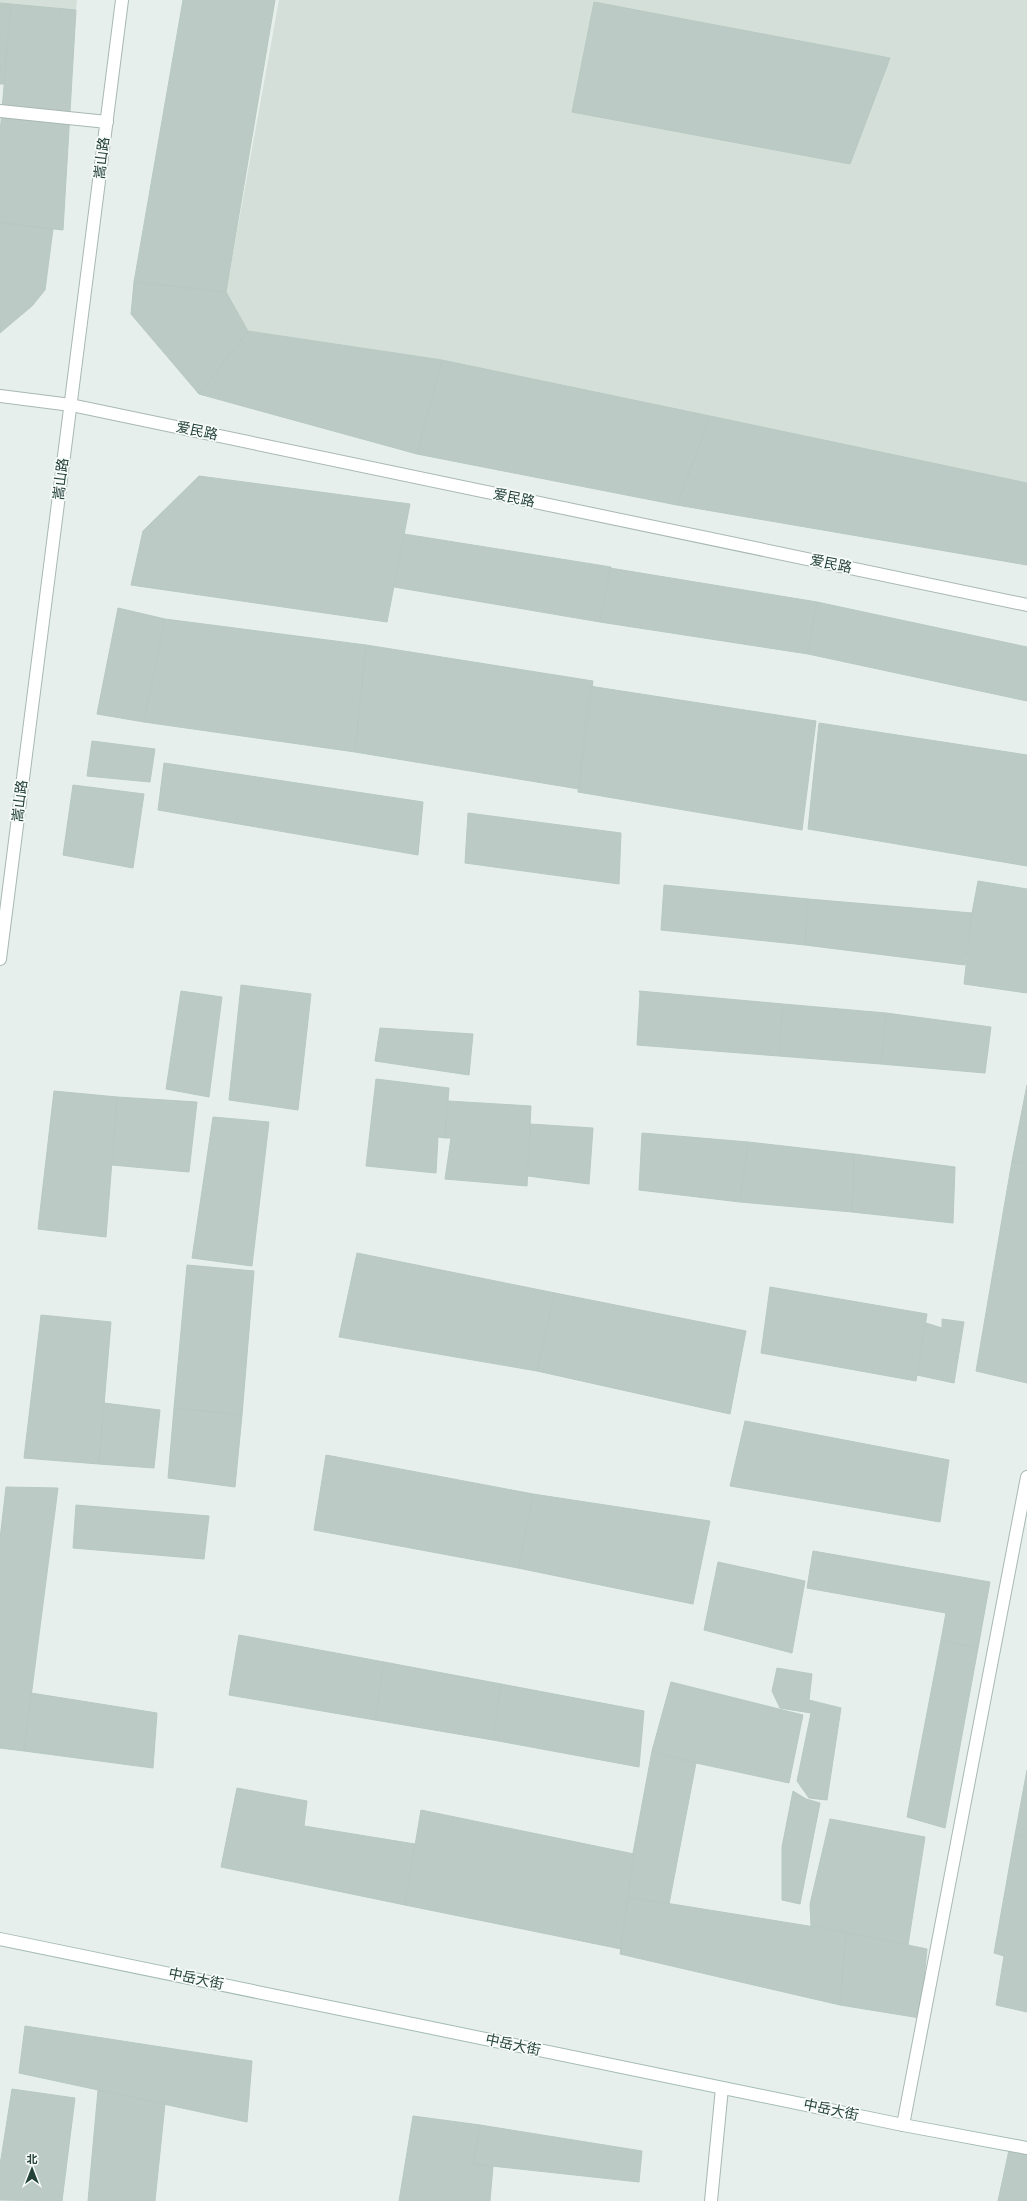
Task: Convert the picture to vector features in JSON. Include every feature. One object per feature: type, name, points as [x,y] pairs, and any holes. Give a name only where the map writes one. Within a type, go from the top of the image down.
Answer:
[{"type":"street","name":"嵩山路","points":[[0,959],[122,0]]},
{"type":"street","points":[[0,111],[106,122]]},
{"type":"street","name":"爱民路","points":[[0,396],[71,405],[1027,605]]},
{"type":"street","points":[[903,2125],[1027,1477]]},
{"type":"street","name":"中岳大街","points":[[0,1939],[903,2125],[1027,2148]]},
{"type":"street","points":[[710,2201],[722,2088]]},
{"type":"shaded area","points":[[0,0],[77,0],[76,10],[0,3]]},
{"type":"shaded area","points":[[279,0],[1027,0],[1027,483],[442,360],[248,331],[226,292]]},
{"type":"building","points":[[183,0],[275,0],[226,292],[134,282]]},
{"type":"building","points":[[594,2],[890,58],[850,164],[572,112]]},
{"type":"building","points":[[0,3],[11,4],[4,84],[0,84]]},
{"type":"building","points":[[11,4],[76,10],[63,230],[0,223],[0,133]]},
{"type":"building","points":[[0,222],[53,229],[45,290],[32,306],[0,333]]},
{"type":"building","points":[[134,282],[226,292],[248,331],[199,394],[131,314]]},
{"type":"building","points":[[248,331],[442,360],[417,454],[199,394]]},
{"type":"building","points":[[442,360],[710,416],[677,505],[417,454]]},
{"type":"building","points":[[710,416],[1027,483],[1027,565],[677,505]]},
{"type":"building","points":[[199,476],[410,504],[387,622],[131,585],[143,531]]},
{"type":"building","points":[[404,534],[611,567],[600,622],[394,587]]},
{"type":"building","points":[[610,568],[817,602],[808,654],[600,622]]},
{"type":"building","points":[[817,602],[1027,647],[1027,701],[808,654]]},
{"type":"building","points":[[118,608],[165,619],[144,722],[97,714]]},
{"type":"building","points":[[165,619],[366,645],[355,752],[144,722]]},
{"type":"building","points":[[366,645],[593,681],[579,789],[355,752]]},
{"type":"building","points":[[589,686],[816,721],[802,830],[578,792]]},
{"type":"building","points":[[819,723],[1027,755],[1027,866],[808,829]]},
{"type":"building","points":[[92,741],[155,749],[150,782],[87,776]]},
{"type":"building","points":[[164,763],[423,802],[418,855],[158,810]]},
{"type":"building","points":[[73,785],[144,794],[133,868],[63,855]]},
{"type":"building","points":[[468,813],[621,833],[619,884],[465,863]]},
{"type":"building","points":[[978,881],[1027,889],[1027,993],[964,984],[972,913]]},
{"type":"building","points":[[664,885],[808,899],[805,945],[661,930]]},
{"type":"building","points":[[808,899],[972,913],[965,965],[805,945]]},
{"type":"building","points":[[241,985],[311,994],[298,1110],[229,1100]]},
{"type":"building","points":[[181,991],[222,997],[209,1097],[166,1089]]},
{"type":"building","points":[[639,991],[783,1004],[779,1056],[637,1045]]},
{"type":"building","points":[[783,1004],[886,1013],[881,1064],[779,1056]]},
{"type":"building","points":[[886,1013],[991,1027],[985,1073],[881,1064]]},
{"type":"building","points":[[380,1028],[473,1034],[469,1075],[375,1061]]},
{"type":"building","points":[[376,1079],[449,1088],[445,1138],[438,1137],[436,1173],[366,1166]]},
{"type":"building","points":[[1027,1085],[1027,1164],[1012,1161]]},
{"type":"building","points":[[54,1091],[117,1097],[106,1237],[38,1229]]},
{"type":"building","points":[[117,1097],[197,1102],[189,1172],[112,1165]]},
{"type":"building","points":[[448,1101],[531,1106],[527,1186],[445,1179],[451,1138],[445,1138]]},
{"type":"building","points":[[213,1117],[269,1122],[252,1266],[192,1258]]},
{"type":"building","points":[[530,1124],[593,1128],[589,1184],[528,1176]]},
{"type":"building","points":[[642,1133],[748,1142],[740,1202],[639,1190]]},
{"type":"building","points":[[748,1142],[854,1154],[852,1212],[740,1202]]},
{"type":"building","points":[[854,1154],[955,1167],[953,1223],[852,1212]]},
{"type":"building","points":[[1012,1161],[1027,1164],[1027,1383],[976,1371]]},
{"type":"building","points":[[357,1253],[555,1293],[537,1371],[339,1337]]},
{"type":"building","points":[[187,1265],[254,1271],[242,1415],[174,1408]]},
{"type":"building","points":[[770,1287],[927,1314],[916,1381],[761,1353]]},
{"type":"building","points":[[555,1293],[746,1331],[730,1414],[537,1371]]},
{"type":"building","points":[[41,1315],[111,1322],[99,1464],[24,1458]]},
{"type":"building","points":[[942,1319],[964,1322],[954,1383],[917,1375],[926,1323],[942,1328]]},
{"type":"building","points":[[104,1403],[160,1410],[154,1468],[99,1464]]},
{"type":"building","points":[[174,1408],[242,1415],[235,1487],[168,1478]]},
{"type":"building","points":[[745,1421],[949,1460],[940,1522],[730,1486]]},
{"type":"building","points":[[326,1455],[533,1494],[518,1568],[314,1530]]},
{"type":"building","points":[[6,1487],[58,1488],[24,1751],[0,1748],[0,1539]]},
{"type":"building","points":[[533,1494],[710,1521],[693,1604],[518,1568]]},
{"type":"building","points":[[76,1505],[209,1516],[204,1559],[73,1548]]},
{"type":"building","points":[[813,1551],[990,1582],[978,1648],[941,1640],[946,1613],[807,1588]]},
{"type":"building","points":[[718,1562],[805,1581],[792,1653],[704,1630]]},
{"type":"building","points":[[239,1635],[384,1662],[375,1720],[229,1695]]},
{"type":"building","points":[[941,1640],[978,1648],[945,1828],[907,1817]]},
{"type":"building","points":[[384,1662],[501,1684],[493,1740],[375,1720]]},
{"type":"building","points":[[777,1668],[812,1674],[809,1700],[841,1708],[827,1800],[809,1798],[797,1781],[811,1713],[780,1708],[772,1691]]},
{"type":"building","points":[[671,1682],[803,1715],[789,1783],[696,1763],[652,1751]]},
{"type":"building","points":[[501,1684],[644,1711],[639,1767],[493,1740]]},
{"type":"building","points":[[31,1693],[157,1713],[153,1768],[24,1751]]},
{"type":"building","points":[[652,1751],[696,1763],[669,1904],[628,1897],[633,1853]]},
{"type":"building","points":[[1027,1770],[1027,1837],[1015,1835]]},
{"type":"building","points":[[237,1788],[307,1801],[304,1826],[415,1844],[405,1905],[221,1867]]},
{"type":"building","points":[[793,1791],[806,1799],[820,1803],[800,1904],[782,1900],[782,1847]]},
{"type":"building","points":[[421,1810],[634,1854],[621,1949],[405,1905]]},
{"type":"building","points":[[830,1819],[925,1837],[908,1945],[811,1926],[810,1904]]},
{"type":"building","points":[[1015,1835],[1027,1837],[1027,2012],[996,2005],[1004,1956],[994,1953]]},
{"type":"building","points":[[628,1897],[846,1932],[840,2005],[620,1954]]},
{"type":"building","points":[[846,1932],[927,1949],[920,2018],[840,2005]]},
{"type":"building","points":[[25,2026],[252,2061],[247,2122],[19,2073]]},
{"type":"building","points":[[12,2089],[75,2098],[62,2201],[0,2200],[0,2165]]},
{"type":"building","points":[[98,2090],[165,2104],[155,2201],[88,2201]]},
{"type":"building","points":[[413,2116],[480,2125],[473,2164],[493,2166],[490,2201],[399,2201]]},
{"type":"building","points":[[480,2125],[642,2151],[639,2182],[473,2164]]},
{"type":"building","points":[[1009,2150],[1027,2153],[1027,2201],[998,2201]]}]
